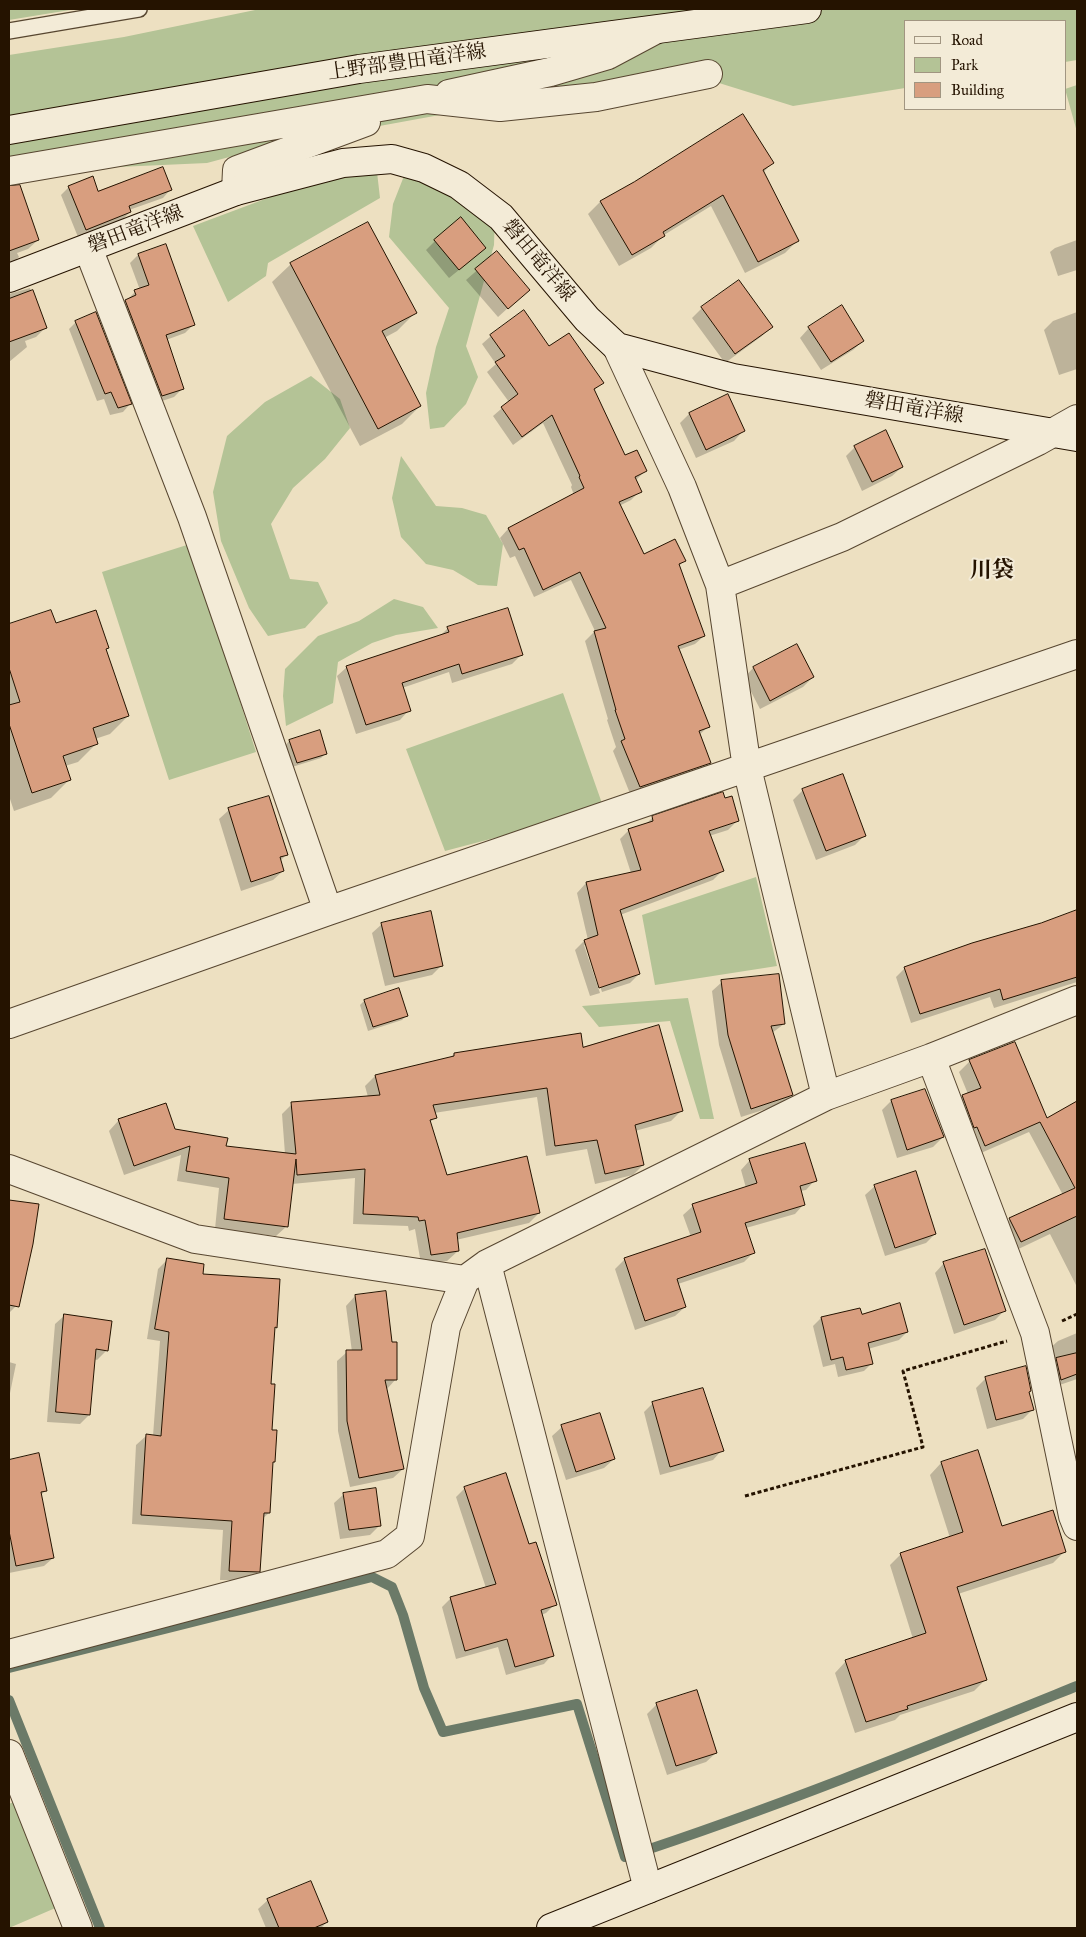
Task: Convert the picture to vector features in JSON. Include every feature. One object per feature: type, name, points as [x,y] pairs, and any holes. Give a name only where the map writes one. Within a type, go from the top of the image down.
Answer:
[{"type":"street","name":"上野部豊田竜洋線","points":[[9,130],[359,69],[807,9]]},
{"type":"street","points":[[9,171],[427,99],[550,72],[608,55],[657,29]]},
{"type":"street","points":[[236,192],[237,170],[427,99],[500,107],[596,97],[708,74]]},
{"type":"street","name":"磐田竜洋線","points":[[9,278],[236,192],[343,163],[392,159],[424,168],[459,185],[501,217],[587,319],[617,347],[733,378],[1066,435]]},
{"type":"street","points":[[88,248],[192,517],[328,910]]},
{"type":"street","points":[[617,347],[682,487],[720,584],[747,768],[826,1096]]},
{"type":"street","points":[[720,584],[842,537],[1066,435],[1077,419]]},
{"type":"street","points":[[9,1024],[328,910],[1077,654]]},
{"type":"street","points":[[9,1654],[387,1554],[410,1536],[446,1327],[465,1280],[487,1264],[826,1096],[931,1058],[1077,1000]]},
{"type":"street","points":[[931,1058],[1035,1333],[1077,1526]]},
{"type":"street","points":[[9,1169],[195,1239],[465,1280]]},
{"type":"street","points":[[487,1264],[648,1889]]},
{"type":"street","points":[[552,1928],[1077,1717]]},
{"type":"street","points":[[9,1754],[78,1928]]},
{"type":"lane","points":[[9,31],[139,9]]},
{"type":"path","points":[[745,1496],[923,1447],[903,1371],[1035,1333],[1077,1314]]},
{"type":"green space","points":[[9,9],[76,9],[9,20]]},
{"type":"green space","points":[[260,9],[1077,9],[1077,60],[1066,62],[1066,20],[904,20],[904,88],[793,106],[719,83],[489,106],[270,146],[207,163],[73,169],[9,182],[9,55],[124,37]]},
{"type":"green space","points":[[1077,85],[1077,132],[1066,93],[1066,89]]},
{"type":"green space","points":[[424,168],[495,212],[494,245],[466,346],[478,377],[466,404],[444,427],[430,429],[426,393],[436,347],[449,308],[389,237],[393,204],[404,176]]},
{"type":"green space","points":[[377,172],[380,198],[268,263],[266,276],[228,302],[193,226],[305,184]]},
{"type":"green space","points":[[311,376],[340,399],[350,428],[325,459],[293,488],[271,524],[290,579],[318,582],[328,603],[305,628],[268,636],[249,608],[221,541],[213,492],[227,436],[265,402]]},
{"type":"green space","points":[[401,456],[436,506],[462,508],[486,515],[503,544],[497,586],[478,585],[453,570],[426,564],[401,537],[392,498]]},
{"type":"green space","points":[[190,544],[256,752],[169,780],[102,572]]},
{"type":"green space","points":[[394,599],[423,607],[438,628],[396,635],[372,643],[338,662],[333,703],[286,726],[283,696],[285,669],[318,636],[359,621]]},
{"type":"green space","points":[[563,693],[604,809],[445,851],[406,749]]},
{"type":"green space","points":[[756,877],[777,966],[655,985],[642,915]]},
{"type":"green space","points":[[688,998],[714,1119],[700,1119],[670,1021],[599,1027],[582,1006]]},
{"type":"green space","points":[[22,1798],[67,1903],[9,1928],[9,1804]]},
{"type":"building","points":[[743,114],[774,163],[763,170],[799,241],[758,262],[723,195],[663,232],[665,236],[632,255],[600,201]]},
{"type":"building","points":[[163,167],[172,190],[129,206],[131,212],[86,230],[68,186],[93,176],[98,191]]},
{"type":"building","points":[[20,185],[39,240],[9,251],[9,186]]},
{"type":"building","points":[[461,217],[486,248],[459,270],[434,240]]},
{"type":"building","points":[[368,222],[417,313],[382,331],[421,406],[378,429],[290,263]]},
{"type":"building","points":[[166,244],[195,325],[166,335],[184,389],[162,396],[125,300],[136,295],[134,290],[149,285],[138,254]]},
{"type":"building","points":[[497,251],[530,290],[508,309],[475,269]]},
{"type":"building","points":[[739,280],[773,327],[735,354],[701,307]]},
{"type":"building","points":[[33,290],[47,328],[9,342],[9,299]]},
{"type":"building","points":[[842,305],[864,341],[831,362],[808,327]]},
{"type":"building","points":[[524,310],[549,346],[569,333],[604,383],[594,389],[625,455],[637,450],[647,471],[635,477],[642,492],[619,502],[644,554],[675,539],[686,561],[679,564],[705,636],[678,646],[710,727],[699,731],[711,763],[640,787],[621,741],[625,739],[615,710],[594,631],[606,628],[580,572],[543,590],[524,548],[519,550],[508,528],[584,488],[552,415],[522,437],[501,407],[518,394],[495,362],[505,356],[490,335]]},
{"type":"building","points":[[96,312],[132,404],[118,408],[111,392],[105,394],[75,321]]},
{"type":"building","points":[[728,394],[745,431],[706,450],[689,413]]},
{"type":"building","points":[[886,430],[903,467],[872,482],[854,446]]},
{"type":"building","points":[[508,608],[523,655],[462,674],[459,664],[402,683],[411,711],[366,725],[346,666],[449,632],[447,627]]},
{"type":"building","points":[[51,610],[56,623],[96,610],[109,648],[106,649],[129,716],[93,728],[98,744],[63,756],[71,780],[32,793],[9,724],[9,705],[20,702],[9,668],[9,624]]},
{"type":"building","points":[[797,644],[814,677],[770,701],[753,667]]},
{"type":"building","points":[[320,730],[327,754],[297,763],[289,740]]},
{"type":"building","points":[[843,774],[866,836],[826,851],[802,789]]},
{"type":"building","points":[[723,792],[725,798],[732,796],[739,821],[709,831],[724,871],[620,910],[640,974],[599,988],[584,940],[598,935],[586,882],[641,870],[628,829],[653,821],[652,816]]},
{"type":"building","points":[[269,796],[288,855],[280,857],[284,871],[251,882],[228,808]]},
{"type":"building","points":[[1077,910],[1077,977],[1003,1000],[1000,989],[920,1014],[904,967],[972,943],[1041,923]]},
{"type":"building","points":[[431,911],[443,966],[394,977],[381,923]]},
{"type":"building","points":[[779,974],[785,1024],[771,1026],[793,1095],[751,1109],[728,1035],[721,980]]},
{"type":"building","points":[[399,988],[408,1016],[373,1027],[364,1000]]},
{"type":"building","points":[[659,1025],[683,1111],[635,1125],[644,1165],[605,1174],[597,1140],[555,1146],[547,1088],[433,1105],[437,1118],[430,1120],[447,1175],[527,1156],[540,1213],[457,1233],[459,1251],[431,1255],[425,1220],[419,1221],[418,1217],[363,1214],[365,1169],[297,1175],[296,1159],[288,1227],[224,1219],[229,1178],[186,1171],[190,1146],[134,1166],[118,1119],[166,1103],[175,1129],[228,1138],[226,1146],[296,1154],[291,1102],[380,1095],[375,1075],[454,1056],[454,1053],[581,1033],[583,1047]]},
{"type":"building","points":[[1015,1042],[1047,1118],[1077,1101],[1077,1216],[1021,1242],[1009,1218],[1075,1188],[1040,1122],[985,1146],[977,1127],[974,1128],[962,1095],[981,1088],[969,1060]]},
{"type":"building","points":[[925,1089],[944,1137],[907,1150],[891,1100]]},
{"type":"building","points":[[805,1143],[817,1181],[800,1186],[805,1205],[745,1223],[755,1253],[677,1279],[686,1307],[645,1321],[624,1258],[701,1232],[692,1204],[757,1183],[749,1159]]},
{"type":"building","points":[[916,1171],[936,1234],[895,1248],[874,1185]]},
{"type":"building","points":[[9,1200],[39,1204],[33,1244],[19,1307],[9,1305]]},
{"type":"building","points":[[985,1249],[1006,1311],[964,1325],[943,1262]]},
{"type":"building","points":[[167,1258],[204,1264],[203,1274],[280,1279],[271,1384],[275,1384],[272,1430],[277,1430],[275,1462],[273,1462],[270,1513],[264,1513],[260,1572],[229,1571],[232,1521],[141,1515],[146,1434],[161,1436],[169,1332],[155,1329]]},
{"type":"building","points":[[386,1291],[392,1342],[397,1342],[397,1380],[385,1380],[404,1469],[359,1478],[347,1421],[346,1350],[362,1350],[355,1295]]},
{"type":"building","points":[[900,1303],[908,1332],[868,1343],[873,1364],[846,1370],[843,1357],[831,1360],[821,1317],[860,1308],[862,1314]]},
{"type":"building","points":[[64,1314],[112,1321],[108,1351],[96,1349],[90,1415],[56,1412]]},
{"type":"building","points":[[1077,1353],[1077,1374],[1061,1380],[1056,1358]]},
{"type":"building","points":[[1026,1366],[1031,1391],[1029,1392],[1034,1410],[996,1420],[985,1377]]},
{"type":"building","points":[[703,1388],[724,1451],[670,1467],[652,1402]]},
{"type":"building","points":[[600,1413],[615,1459],[576,1472],[561,1425]]},
{"type":"building","points":[[978,1450],[1002,1526],[1053,1510],[1066,1552],[957,1587],[987,1680],[907,1706],[908,1709],[866,1722],[845,1660],[926,1633],[900,1553],[963,1532],[941,1462]]},
{"type":"building","points":[[39,1453],[47,1491],[41,1492],[54,1558],[16,1566],[9,1531],[9,1460]]},
{"type":"building","points":[[506,1473],[529,1544],[536,1542],[557,1605],[541,1610],[554,1656],[515,1667],[507,1639],[465,1651],[450,1597],[496,1584],[464,1487]]},
{"type":"building","points":[[376,1488],[381,1526],[349,1530],[343,1493]]},
{"type":"building","points":[[697,1690],[717,1753],[676,1766],[656,1703]]},
{"type":"building","points":[[311,1881],[328,1922],[314,1928],[279,1928],[267,1899]]},
{"type":"waterway","points":[[9,1668],[372,1577],[392,1587],[403,1615],[424,1688],[443,1732],[577,1704],[625,1857],[796,1797],[1077,1686]]},
{"type":"waterway","points":[[9,1700],[100,1928]]},
{"type":"district","name":"川袋","points":[[992,572]]}]
